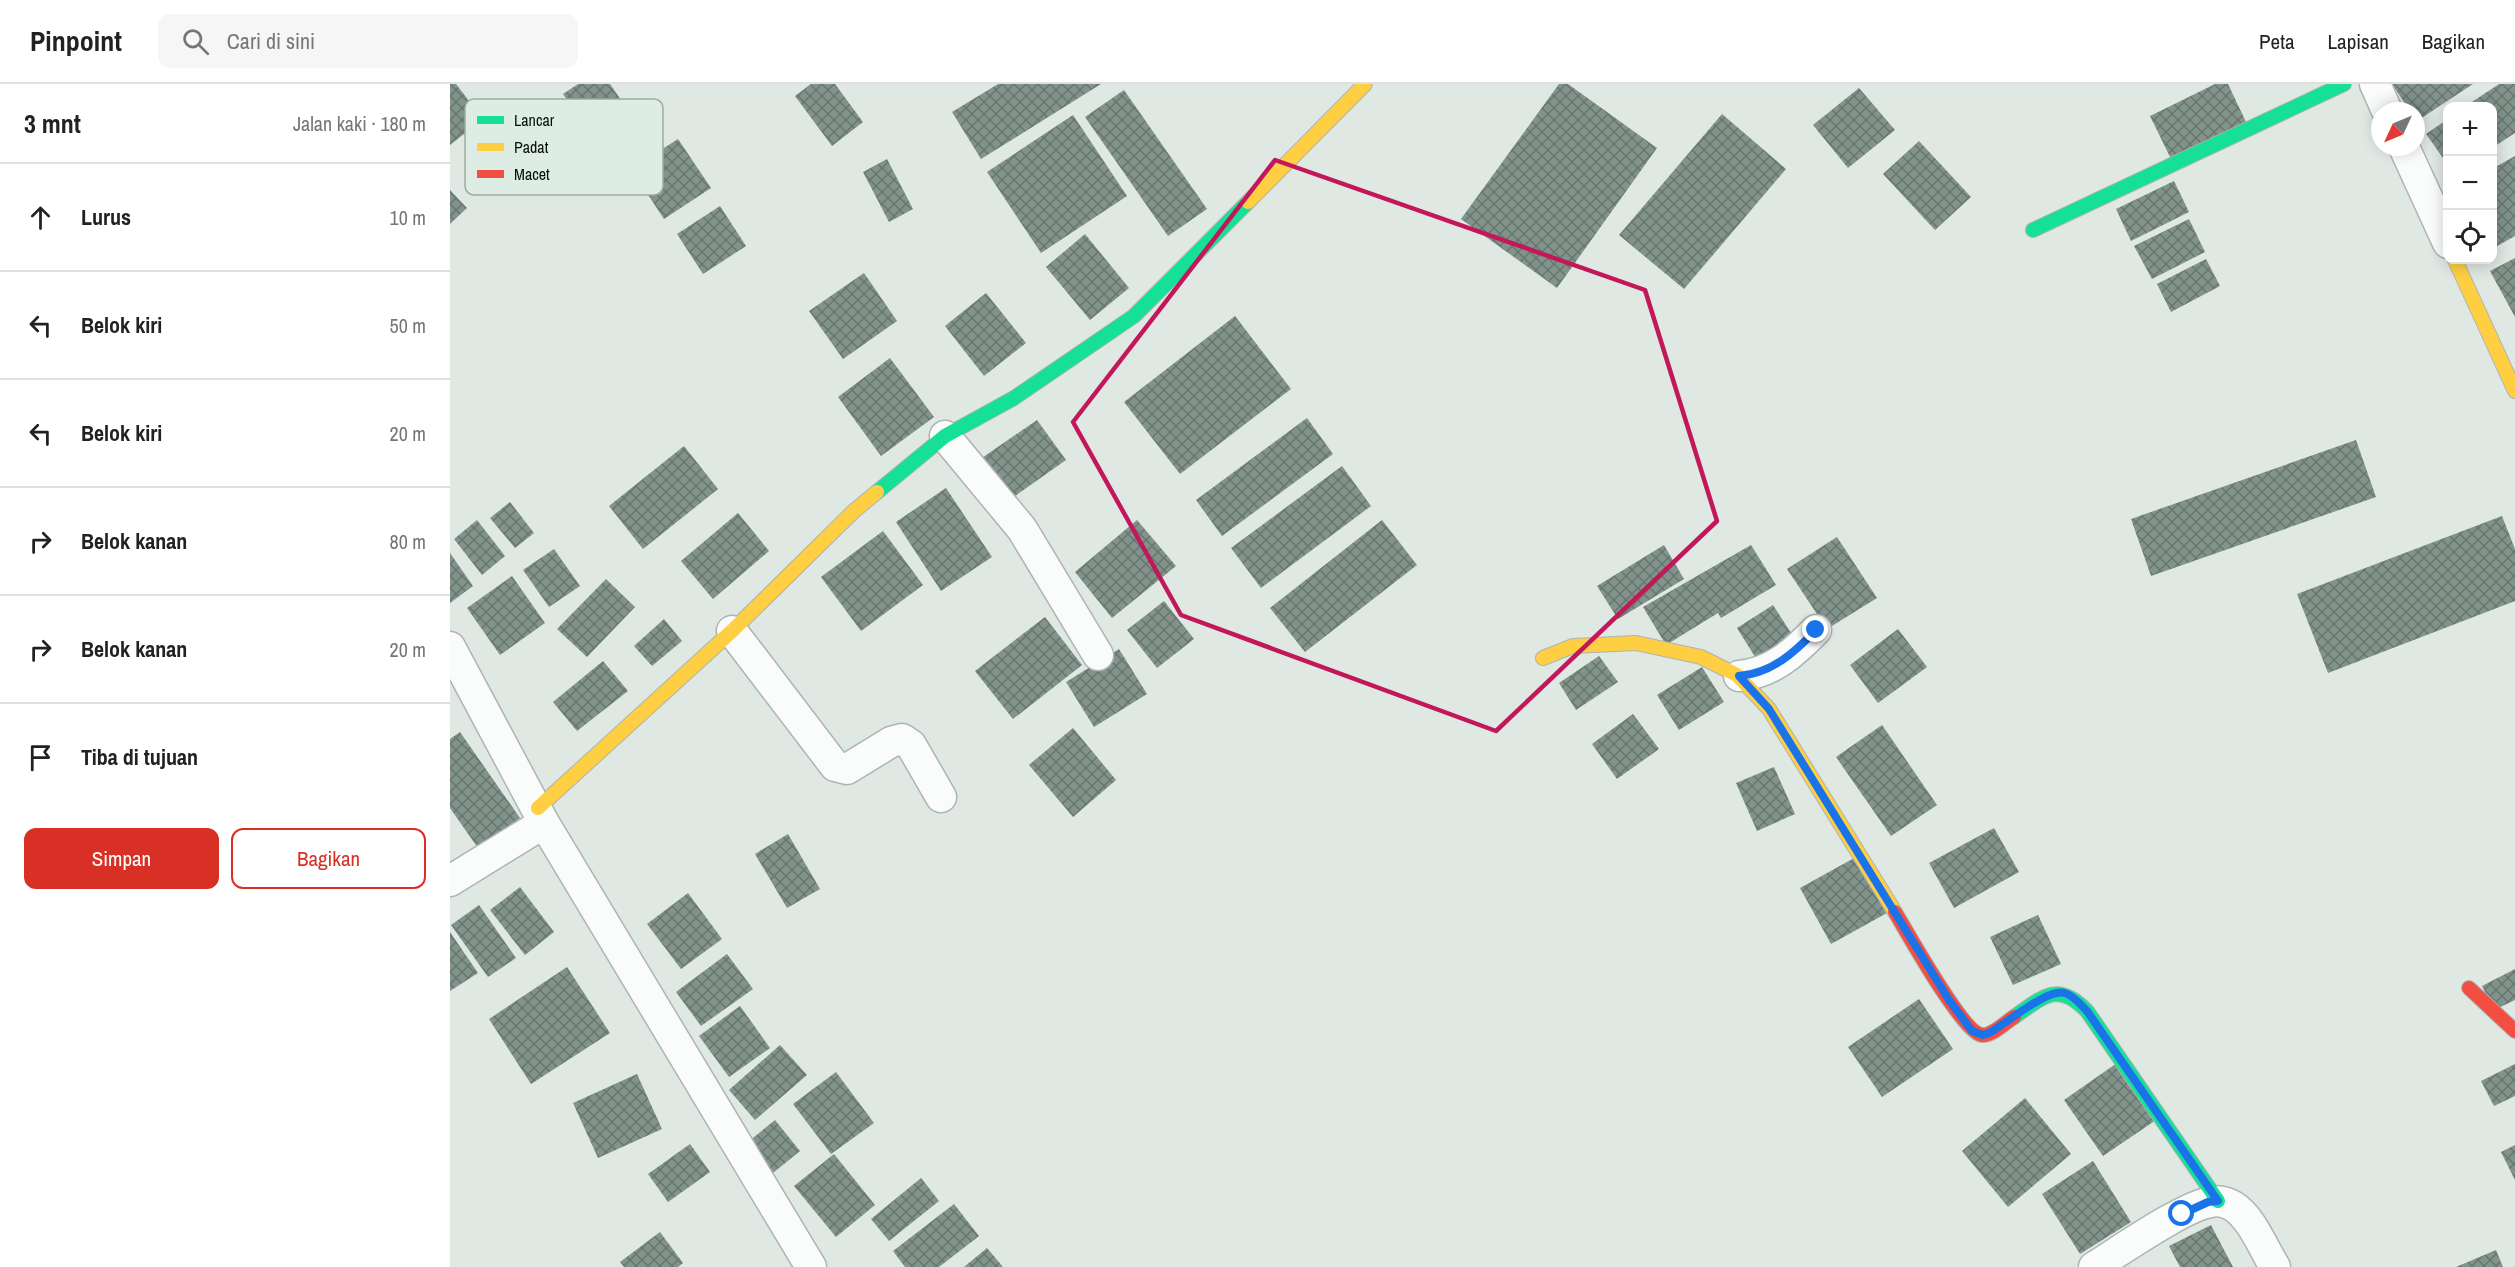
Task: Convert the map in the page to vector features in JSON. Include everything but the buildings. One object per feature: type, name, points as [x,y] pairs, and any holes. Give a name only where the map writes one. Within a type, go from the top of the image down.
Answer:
[{"type":"street","points":[[450,881],[541,816],[854,511],[945,436],[1014,398],[1134,316],[1365,84]]},
{"type":"street","points":[[2033,230],[2344,84]]},
{"type":"street","points":[[2375,84],[2383,102]]},
{"type":"street","points":[[2408,156],[2443,232]]},
{"type":"street","points":[[2457,264],[2515,391]]},
{"type":"street","points":[[945,436],[1022,529],[1098,656]]},
{"type":"street","points":[[1739,676],[1756,675],[1775,666],[1796,651],[1816,630]]},
{"type":"street","points":[[732,631],[835,766],[847,769],[891,742],[902,739],[911,745],[941,797]]},
{"type":"street","points":[[1543,658],[1571,646],[1598,642],[1661,646],[1708,658],[1739,676],[1769,709],[1949,1000],[1972,1031],[1983,1035],[1989,1033],[2049,994],[2064,993],[2075,998],[2087,1011],[2218,1201]]},
{"type":"street","points":[[450,647],[541,816],[811,1267]]},
{"type":"street","points":[[2469,988],[2515,1031]]},
{"type":"street","points":[[2094,1267],[2182,1214],[2208,1202],[2218,1201],[2235,1207],[2244,1216],[2275,1267]]},
{"type":"highlighted area","points":[[1275,160],[1645,290],[1717,521],[1496,731],[1181,615],[1073,422]]},
{"type":"traffic: fast","points":[[2033,230],[2344,84]]},
{"type":"traffic: fast","points":[[877,492],[945,436],[1014,398],[1134,316],[1248,202]]},
{"type":"traffic: fast","points":[[2014,1017],[2043,998],[2059,994],[2068,996],[2087,1011],[2218,1201]]},
{"type":"traffic: slow","points":[[1248,202],[1365,84]]},
{"type":"traffic: slow","points":[[2457,264],[2515,391]]},
{"type":"traffic: slow","points":[[538,808],[732,631],[854,511],[877,492]]},
{"type":"traffic: slow","points":[[1543,658],[1573,646],[1636,643],[1701,657],[1737,675],[1769,709],[1895,912]]},
{"type":"traffic: jam","points":[[1895,912],[1949,1000],[1973,1030],[1986,1035],[2014,1017]]},
{"type":"traffic: jam","points":[[2469,988],[2515,1031]]},
{"type":"route","points":[[1816,630],[1796,651],[1775,666],[1756,675],[1739,676],[1769,709],[1949,1000],[1972,1031],[1983,1035],[1989,1033],[2049,994],[2057,992],[2075,998],[2087,1011],[2218,1201],[2208,1202],[2182,1214]]}]
